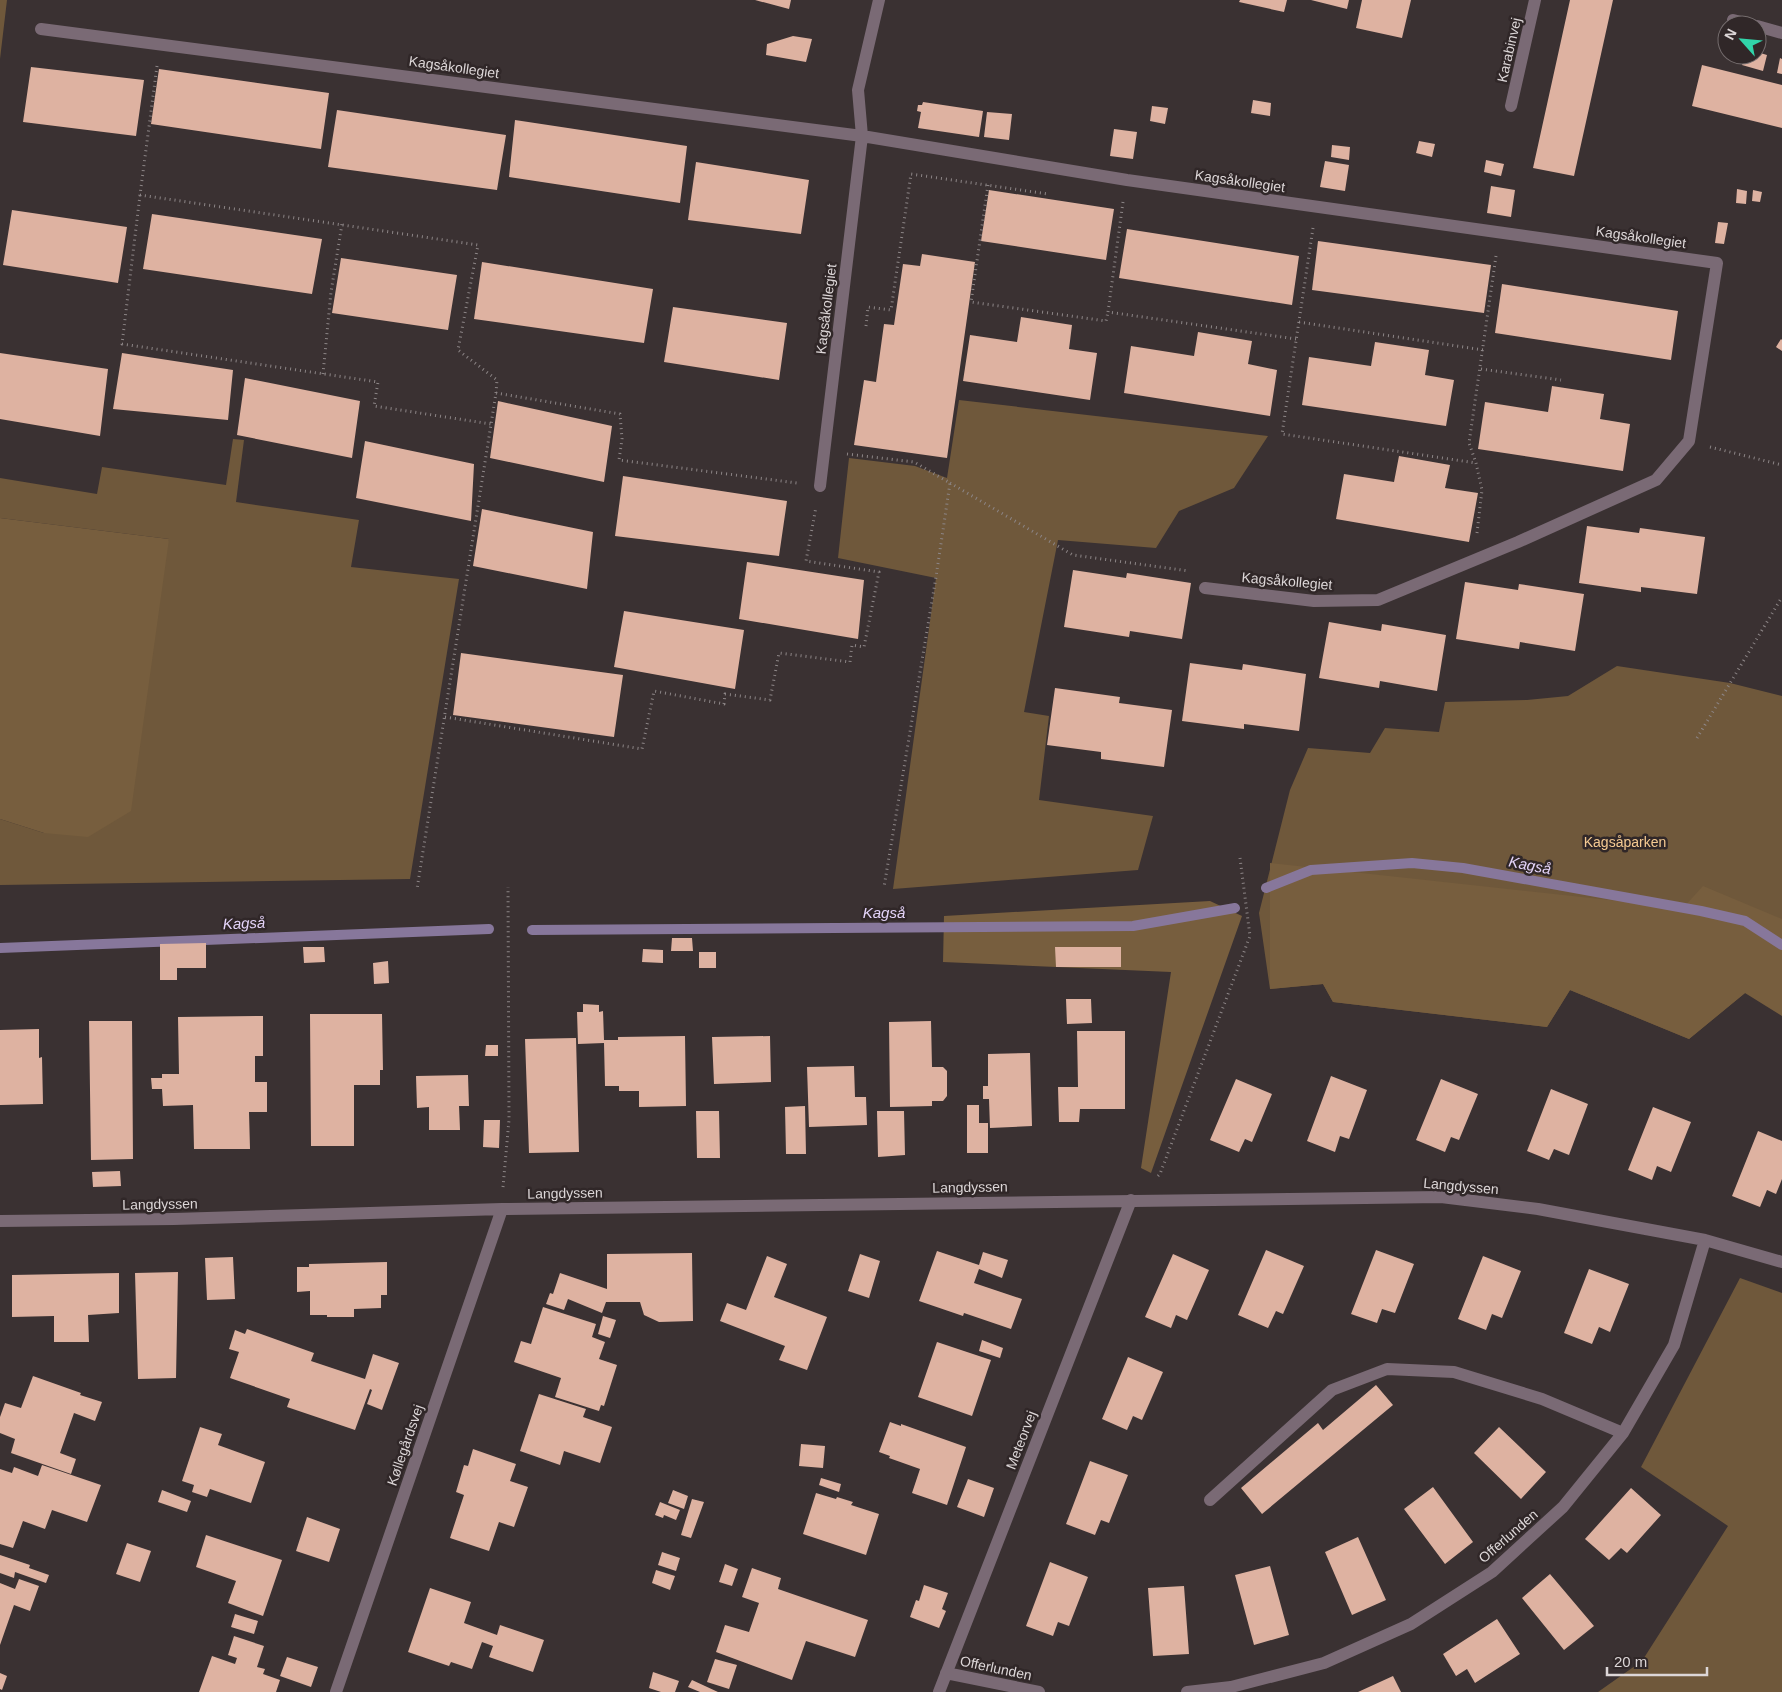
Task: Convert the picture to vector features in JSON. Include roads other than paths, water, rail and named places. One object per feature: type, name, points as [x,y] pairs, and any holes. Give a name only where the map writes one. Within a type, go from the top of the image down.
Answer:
[{"type":"street","name":"Kagsåkollegiet","points":[[820,486],[862,136],[858,90],[879,0]]},
{"type":"street","name":"Karabinvej","points":[[1511,106],[1535,0]]},
{"type":"street","name":"Kagsåkollegiet","points":[[41,28],[862,136],[1126,180],[1717,263],[1688,441],[1656,480],[1518,542],[1378,600],[1314,601],[1205,588]]},
{"type":"street","points":[[1767,29],[1782,33]]},
{"type":"street","name":"Langdyssen","points":[[0,1220],[174,1219],[502,1209],[1441,1196],[1538,1209],[1705,1240],[1782,1262]]},
{"type":"street","name":"Meteorvej","points":[[939,1692],[1131,1200]]},
{"type":"street","name":"Køllegårdsvej","points":[[336,1692],[502,1209]]},
{"type":"street","name":"Offerlunden","points":[[1188,1692],[1231,1687],[1324,1663],[1411,1624],[1492,1572],[1563,1508],[1623,1433],[1674,1345],[1705,1240]]},
{"type":"street","points":[[1210,1500],[1332,1390],[1387,1369],[1454,1372],[1542,1399],[1623,1433]]},
{"type":"street","name":"Offerlunden","points":[[946,1673],[1039,1692]]},
{"type":"waterway","name":"Kagså","points":[[1266,888],[1311,870],[1412,863],[1463,868],[1701,911],[1745,921],[1782,945]]},
{"type":"waterway","name":"Kagså","points":[[532,930],[1133,926],[1235,908]]},
{"type":"waterway","name":"Kagså","points":[[0,948],[489,929]]},
{"type":"park label","name":"Kagsåparken","points":[[1625,842]]}]
